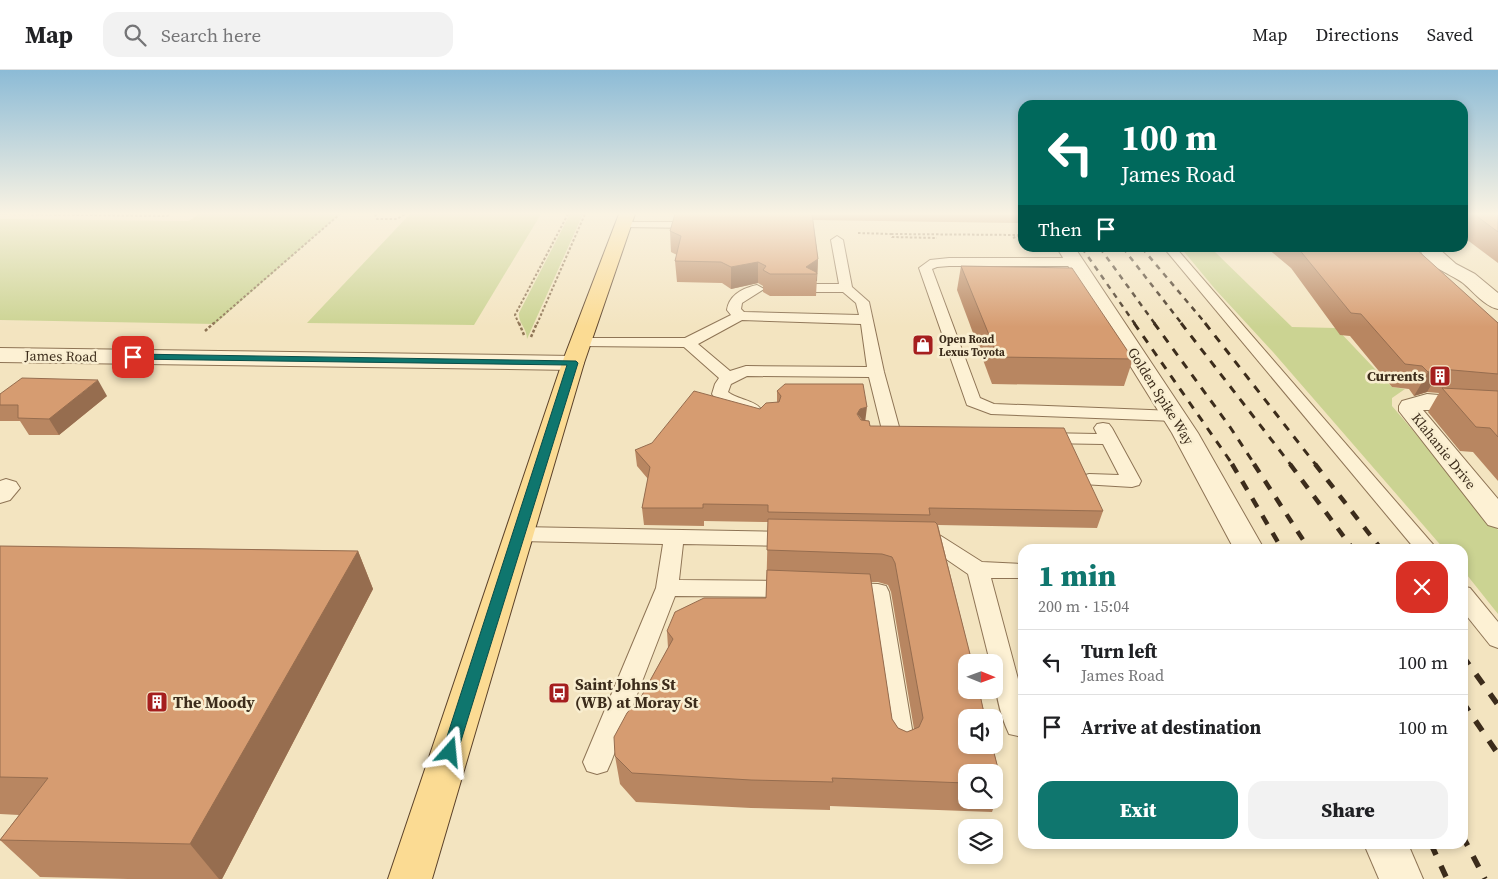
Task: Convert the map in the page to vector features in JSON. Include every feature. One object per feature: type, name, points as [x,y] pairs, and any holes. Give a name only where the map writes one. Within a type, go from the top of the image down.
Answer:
[{"type":"main road","points":[[410,879],[577,353],[613,252]]},
{"type":"street","points":[[1430,252],[1449,268],[1468,278],[1495,298]]},
{"type":"street","points":[[1445,252],[1452,255],[1470,270],[1468,278]]},
{"type":"street","name":"Golden Spike Way","points":[[1071,255],[1175,416],[1223,496],[1247,544]]},
{"type":"street","name":"James Road","points":[[0,355],[577,353]]},
{"type":"street","name":"Klahanie Drive","points":[[1498,407],[1427,402],[1411,406],[1411,411],[1498,518]]},
{"type":"street","points":[[1388,849],[1401,879]]},
{"type":"lane","points":[[840,252],[846,288],[862,302],[867,320],[876,372],[883,433],[911,434]]},
{"type":"lane","points":[[1173,252],[1423,544]]},
{"type":"lane","points":[[1071,255],[934,262],[925,268],[973,402],[991,409],[1175,416]]},
{"type":"lane","points":[[814,288],[846,288]]},
{"type":"lane","points":[[740,316],[734,310],[736,302],[745,294],[757,289]]},
{"type":"lane","points":[[577,353],[688,343],[740,316],[867,320]]},
{"type":"lane","points":[[688,343],[728,377]]},
{"type":"lane","points":[[770,413],[731,402],[720,394],[720,386],[728,377],[746,370],[876,372]]},
{"type":"lane","points":[[1088,480],[1132,481],[1096,413]]},
{"type":"lane","points":[[1030,437],[1109,440]]},
{"type":"lane","points":[[519,534],[814,539]]},
{"type":"lane","points":[[597,762],[667,588],[674,537]]},
{"type":"lane","points":[[904,540],[934,541],[978,570],[1018,571]]},
{"type":"lane","points":[[978,570],[1018,726]]},
{"type":"lane","points":[[667,588],[878,592],[902,747]]},
{"type":"lane","points":[[1468,602],[1498,639]]},
{"type":"path","points":[[215,324],[297,252]]},
{"type":"path","points":[[524,336],[515,315],[548,252]]},
{"type":"path","points":[[530,340],[569,252]]},
{"type":"green space","points":[[0,252],[297,252],[215,324],[0,320]]},
{"type":"green space","points":[[374,252],[518,252],[474,325],[307,323]]},
{"type":"green space","points":[[551,252],[566,252],[527,339],[519,313]]},
{"type":"green space","points":[[1184,252],[1215,252],[1292,327],[1336,328],[1392,387],[1405,389],[1392,398],[1392,406],[1498,530],[1498,614],[1468,576],[1468,544],[1440,544],[1273,352],[1215,289]]},
{"type":"building","points":[[677,252],[817,252],[818,259],[806,267],[817,274],[770,274],[763,270],[766,266],[758,262],[731,267],[721,262],[675,261]]},
{"type":"building","points":[[1301,252],[1419,252],[1498,323],[1498,374],[1441,369],[1428,372],[1422,366],[1405,364],[1361,314],[1351,313]]},
{"type":"building","points":[[961,266],[1072,268],[1133,359],[998,357]]},
{"type":"building","points":[[22,378],[98,380],[49,419],[18,418],[18,405],[0,405],[0,394]]},
{"type":"building","points":[[785,384],[863,384],[867,407],[860,409],[857,414],[861,420],[869,421],[870,426],[1064,428],[1103,511],[929,508],[930,515],[768,512],[768,505],[703,504],[703,508],[642,508],[650,467],[635,450],[652,443],[694,391],[760,409],[766,403],[779,402],[781,396],[777,391]]},
{"type":"building","points":[[1442,388],[1498,391],[1498,437],[1490,428],[1476,427]]},
{"type":"building","points":[[768,519],[935,522],[970,654],[958,654],[958,699],[981,699],[983,709],[958,709],[958,754],[994,754],[997,764],[958,764],[958,783],[832,778],[833,782],[751,780],[632,773],[615,756],[614,737],[627,713],[641,697],[673,639],[667,631],[675,612],[704,598],[766,598],[767,570],[870,574],[892,719],[898,728],[907,732],[919,727],[923,718],[895,563],[892,557],[882,554],[767,550]]},
{"type":"building","name":"The Moody","points":[[0,546],[358,551],[190,844],[0,840],[48,778],[0,777]]},
{"type":"railway","points":[[1085,252],[1135,324]]},
{"type":"railway","points":[[1103,252],[1155,324]]},
{"type":"railway","points":[[1126,252],[1182,324]]},
{"type":"railway","points":[[1145,252],[1206,324]]},
{"type":"railway","points":[[1134,323],[1233,465]]},
{"type":"railway","points":[[1154,323],[1230,427],[1255,465]]},
{"type":"railway","points":[[1181,323],[1291,465]]},
{"type":"railway","points":[[1205,323],[1316,465]]},
{"type":"railway","points":[[1232,464],[1279,544]]},
{"type":"railway","points":[[1254,464],[1306,544]]},
{"type":"railway","points":[[1290,464],[1349,544]]},
{"type":"railway","points":[[1315,464],[1377,544]]},
{"type":"railway","points":[[1468,663],[1498,705]]},
{"type":"railway","points":[[1468,710],[1498,754]]},
{"type":"railway","points":[[1468,846],[1485,879]]},
{"type":"railway","points":[[1433,849],[1447,879]]},
{"type":"place","name":"Open Road Lexus Toyota","points":[[923,345]]},
{"type":"place","name":"Currents","points":[[1440,376]]},
{"type":"place","name":"Saint Johns St (WB) at Moray St","points":[[559,693]]},
{"type":"place","name":"The Moody","points":[[157,702]]},
{"type":"route","points":[[133,357],[573,363],[450,752]]}]
